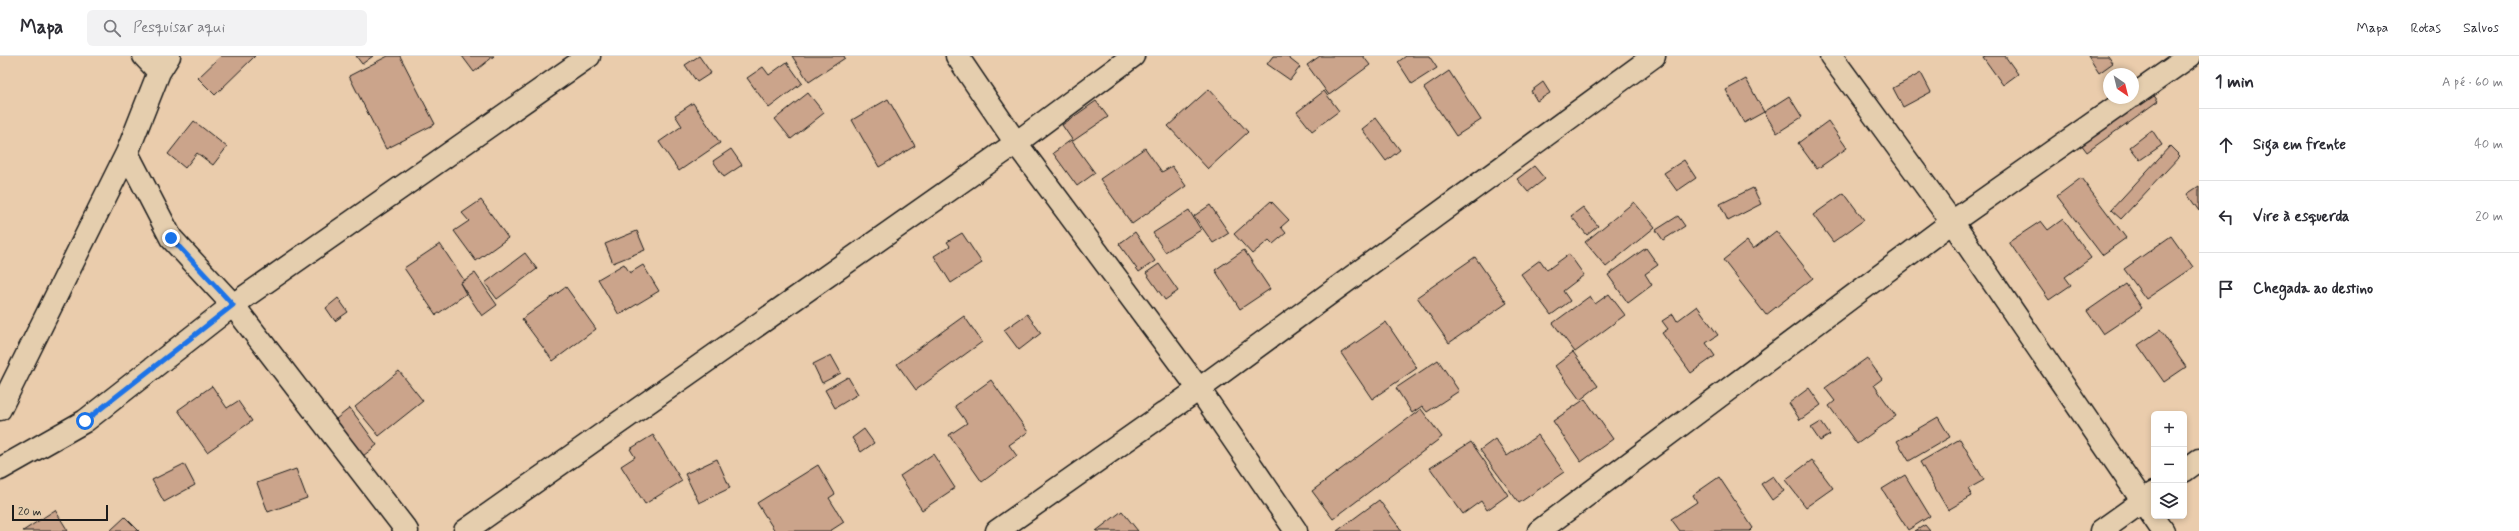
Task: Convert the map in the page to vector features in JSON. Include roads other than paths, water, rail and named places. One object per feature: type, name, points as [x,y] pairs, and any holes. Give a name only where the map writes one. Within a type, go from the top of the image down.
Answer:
[{"type":"street","points":[[0,409],[127,153],[164,64],[144,56]]},
{"type":"street","points":[[0,469],[85,421],[233,305],[589,56]]},
{"type":"street","points":[[957,56],[1016,143],[1199,389],[1296,531]]},
{"type":"street","points":[[466,531],[1016,143],[1133,56]]},
{"type":"street","points":[[997,531],[1199,389],[1654,56]]},
{"type":"street","points":[[1831,56],[1952,222],[2148,498],[2163,531]]},
{"type":"street","points":[[2139,92],[2190,56]]},
{"type":"street","points":[[1539,531],[1952,222],[2121,104]]},
{"type":"street","points":[[127,153],[171,238],[233,305],[408,531]]},
{"type":"street","points":[[2187,469],[2199,460]]},
{"type":"street","points":[[2101,531],[2148,498]]}]
